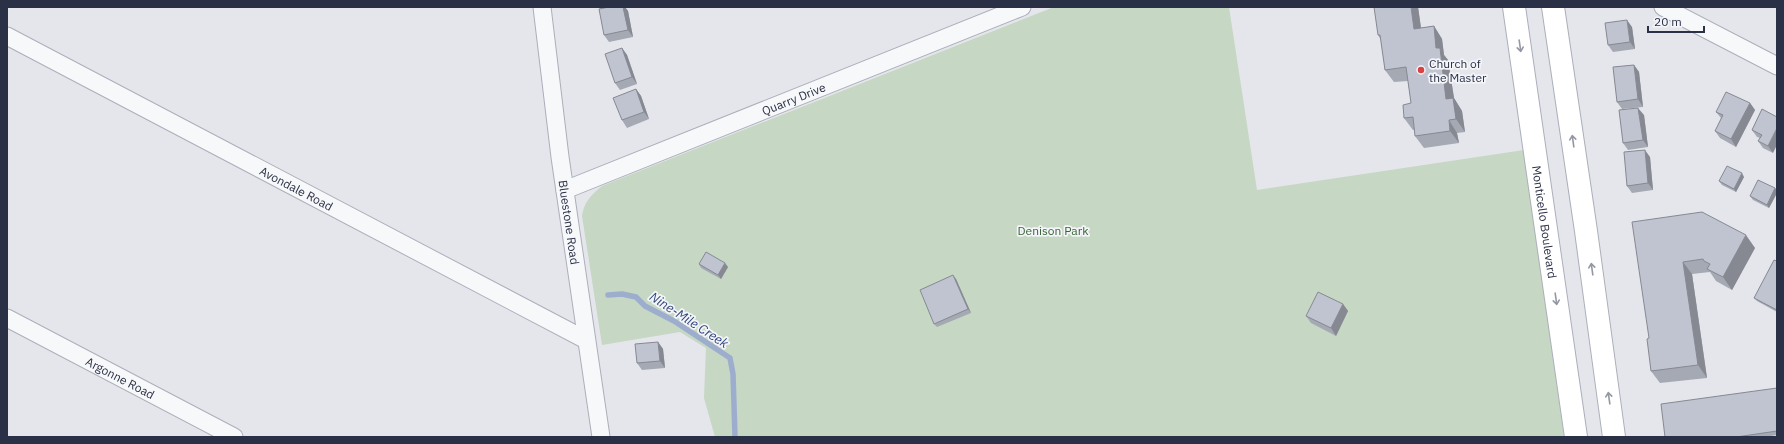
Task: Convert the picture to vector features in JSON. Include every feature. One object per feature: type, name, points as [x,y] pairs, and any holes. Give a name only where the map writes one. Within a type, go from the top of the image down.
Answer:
[{"type":"main road","name":"Monticello Boulevard","points":[[1514,7],[1576,437]]},
{"type":"main road","points":[[1553,7],[1586,231],[1614,437]]},
{"type":"street","name":"Bluestone Road","points":[[542,7],[565,190],[601,437]]},
{"type":"street","name":"Quarry Drive","points":[[565,190],[1022,7]]},
{"type":"street","points":[[1663,7],[1777,66]]},
{"type":"street","name":"Avondale Road","points":[[7,36],[586,340]]},
{"type":"street","name":"Argonne Road","points":[[7,318],[234,437]]},
{"type":"green space","name":"Denison Park","points":[[1054,7],[1229,7],[1257,190],[1524,150],[1564,437],[715,437],[704,398],[706,348],[680,332],[602,345],[582,216],[584,207],[589,199],[602,186]]},
{"type":"building","points":[[623,7],[628,30],[604,35],[599,9]]},
{"type":"building","name":"Church of the Master","points":[[1374,7],[1411,7],[1414,29],[1434,26],[1436,48],[1440,48],[1446,99],[1453,98],[1456,119],[1449,120],[1450,131],[1415,136],[1413,117],[1404,118],[1403,105],[1411,103],[1406,67],[1385,70]]},
{"type":"building","points":[[1627,20],[1630,42],[1608,45],[1605,23]]},
{"type":"building","points":[[622,48],[632,77],[615,83],[605,54]]},
{"type":"building","points":[[1634,65],[1638,99],[1617,102],[1613,67]]},
{"type":"building","points":[[636,89],[644,112],[622,120],[613,98]]},
{"type":"building","points":[[1726,92],[1750,103],[1731,139],[1715,131],[1723,115],[1716,112]]},
{"type":"building","points":[[1638,108],[1643,140],[1623,143],[1619,110]]},
{"type":"building","points":[[1762,109],[1777,117],[1777,128],[1768,146],[1758,141],[1762,135],[1752,130]]},
{"type":"building","points":[[1645,150],[1648,183],[1627,186],[1624,152]]},
{"type":"building","points":[[1727,166],[1742,173],[1734,189],[1719,181]]},
{"type":"building","points":[[1758,180],[1775,188],[1767,205],[1750,196]]},
{"type":"building","points":[[1702,212],[1746,235],[1723,277],[1707,269],[1710,264],[1703,259],[1683,262],[1698,365],[1651,371],[1647,339],[1649,338],[1632,222]]},
{"type":"building","points":[[706,252],[725,263],[718,275],[699,264]]},
{"type":"building","points":[[1774,260],[1777,261],[1777,310],[1754,298]]},
{"type":"building","points":[[953,275],[968,309],[934,324],[920,290]]},
{"type":"building","points":[[1318,292],[1343,304],[1331,328],[1306,316]]},
{"type":"building","points":[[658,342],[660,361],[637,363],[635,344]]},
{"type":"building","points":[[1777,388],[1777,431],[1736,437],[1665,437],[1661,404]]},
{"type":"waterway","name":"Nine-Mile Creek","points":[[608,295],[622,294],[636,297],[645,306],[674,321],[730,358],[733,374],[735,437]]},
{"type":"place","name":"Church of the Master","points":[[1421,70]]}]
